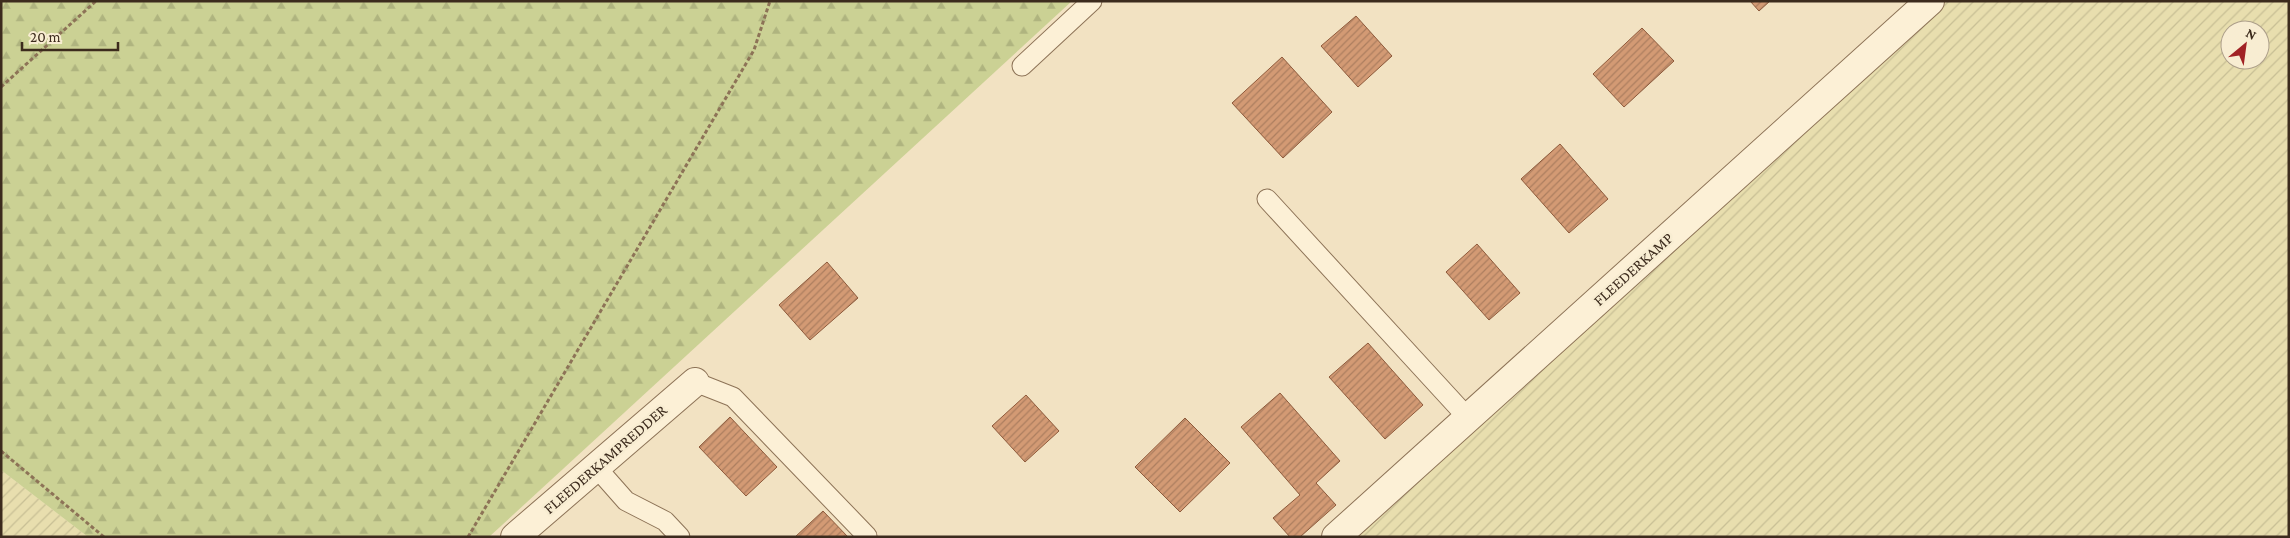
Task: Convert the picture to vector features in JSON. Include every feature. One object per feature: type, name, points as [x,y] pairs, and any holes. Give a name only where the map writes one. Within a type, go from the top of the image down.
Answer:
[{"type":"street","name":"FLEEDERKAMP","points":[[1336,537],[1930,1]]},
{"type":"street","name":"FLEEDERKAMPREDDER","points":[[515,537],[695,382]]},
{"type":"lane","points":[[1022,66],[1092,1]]},
{"type":"lane","points":[[1267,199],[1468,418]]},
{"type":"lane","points":[[695,382],[733,397],[867,536]]},
{"type":"lane","points":[[596,467],[626,501],[665,521],[680,537]]},
{"type":"path","points":[[1,87],[96,1]]},
{"type":"path","points":[[468,537],[754,50],[770,1]]},
{"type":"path","points":[[1,451],[104,537]]},
{"type":"shaded area","points":[[1943,1],[2289,1],[2289,537],[1355,537]]},
{"type":"shaded area","points":[[1,470],[88,537],[1,537]]},
{"type":"green space","points":[[1,1],[1072,1],[489,537],[88,537],[1,470]]},
{"type":"building","points":[[1750,1],[1770,1],[1759,11]]},
{"type":"building","points":[[1356,16],[1392,56],[1358,87],[1321,46]]},
{"type":"building","points":[[1642,28],[1674,61],[1624,107],[1593,74]]},
{"type":"building","points":[[1282,57],[1332,112],[1283,158],[1232,103]]},
{"type":"building","points":[[1560,144],[1608,199],[1569,233],[1521,179]]},
{"type":"building","points":[[1477,244],[1520,293],[1489,320],[1446,272]]},
{"type":"building","points":[[827,262],[858,298],[810,340],[779,305]]},
{"type":"building","points":[[1368,343],[1423,405],[1385,439],[1329,377]]},
{"type":"building","points":[[1280,393],[1340,461],[1316,483],[1336,505],[1300,537],[1290,537],[1273,518],[1300,495],[1241,427]]},
{"type":"building","points":[[1026,395],[1059,431],[1025,462],[992,426]]},
{"type":"building","points":[[730,417],[777,467],[746,496],[699,447]]},
{"type":"building","points":[[1185,418],[1230,463],[1180,512],[1135,467]]},
{"type":"building","points":[[823,511],[848,537],[795,537]]}]
